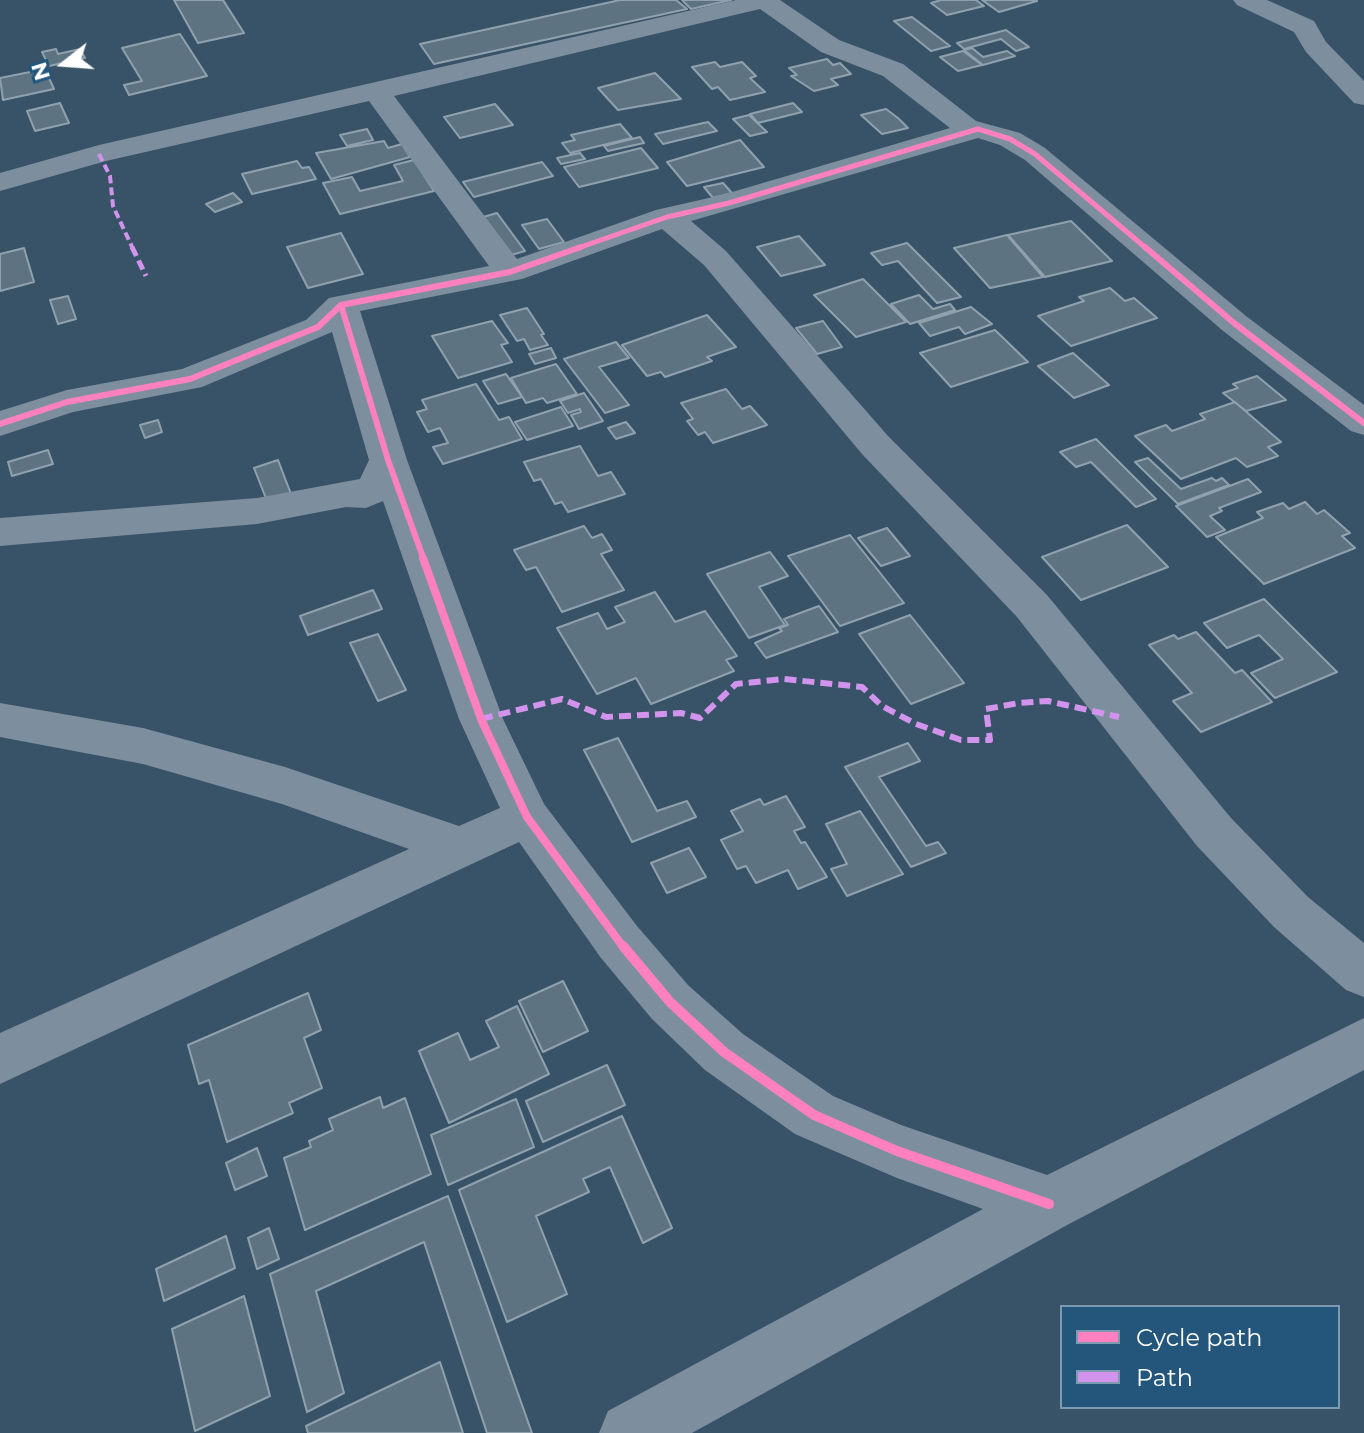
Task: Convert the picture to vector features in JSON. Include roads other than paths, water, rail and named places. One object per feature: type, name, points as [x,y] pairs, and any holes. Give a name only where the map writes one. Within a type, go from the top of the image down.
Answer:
[{"type":"street","points":[[0,182],[99,154],[714,15],[763,0],[830,46],[893,70],[970,130]]},
{"type":"street","points":[[1246,0],[1352,50]]},
{"type":"street","points":[[1305,27],[1315,46],[1364,97]]},
{"type":"street","points":[[375,90],[510,272]]},
{"type":"street","points":[[0,424],[67,402],[190,379],[318,327],[341,305],[510,272],[667,217],[729,203],[970,130],[989,131],[1010,139],[1044,160],[1211,304],[1364,423]]},
{"type":"street","points":[[715,258],[729,203]]},
{"type":"street","points":[[667,217],[715,258],[875,445],[1032,606],[1214,832],[1291,912],[1364,974]]},
{"type":"street","points":[[341,305],[388,460],[481,719],[527,817],[619,942],[670,1002],[724,1052],[772,1089],[814,1115],[860,1135],[1049,1204]]},
{"type":"street","points":[[0,532],[257,511],[346,494],[366,495],[376,486],[388,460]]},
{"type":"street","points":[[0,720],[143,746],[285,786],[461,847]]},
{"type":"street","points":[[0,1059],[527,817]]},
{"type":"street","points":[[630,1433],[1049,1204],[1364,1043]]}]
